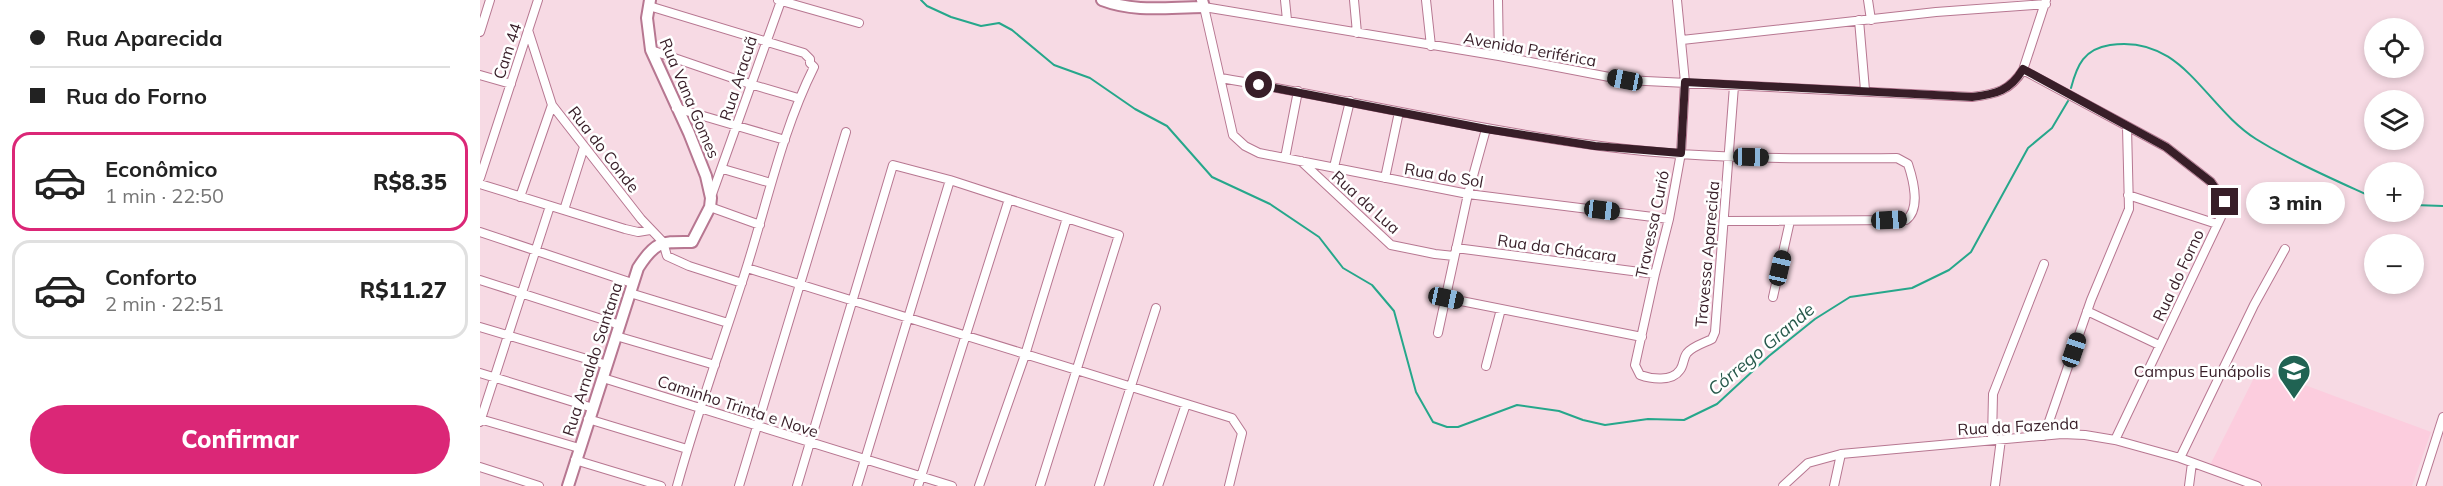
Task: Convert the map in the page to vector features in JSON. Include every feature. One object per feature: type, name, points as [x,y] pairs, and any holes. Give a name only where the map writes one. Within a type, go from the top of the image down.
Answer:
[{"type":"street","points":[[480,32],[490,0]]},
{"type":"street","name":"Cam 44","points":[[480,178],[538,0]]},
{"type":"street","points":[[1102,0],[1147,10],[1203,3],[1221,78],[1486,129],[1595,146],[1730,157],[1897,158],[1908,164],[1913,178],[1914,208],[1912,216],[1906,220],[1724,221]]},
{"type":"street","points":[[1285,0],[1287,20]]},
{"type":"street","points":[[1354,0],[1358,33]]},
{"type":"street","points":[[1426,0],[1431,46]]},
{"type":"street","points":[[1498,0],[1499,56]]},
{"type":"street","name":"Travessa Curió","points":[[1641,341],[1655,274],[1670,219],[1681,153],[1685,82],[1677,0]]},
{"type":"street","points":[[1868,0],[1870,20]]},
{"type":"street","points":[[780,1],[859,23]]},
{"type":"street","name":"Rua Aracuã","points":[[659,245],[692,242],[723,169],[780,1]]},
{"type":"street","points":[[1682,40],[2046,2],[2023,69],[2127,127],[2129,208],[2087,311],[2044,436]]},
{"type":"street","points":[[650,3],[804,53],[814,67],[798,98],[784,140],[747,268],[677,486]]},
{"type":"street","name":"Rua Vana Gomes","points":[[650,3],[648,33],[651,50],[706,176],[710,203]]},
{"type":"street","name":"Avenida Periférica","points":[[1203,3],[1625,80],[1972,97],[1995,94],[2010,87],[2023,69]]},
{"type":"street","points":[[1859,20],[1865,90]]},
{"type":"street","name":"Rua do Conde","points":[[528,30],[552,105],[664,251],[672,260],[742,283]]},
{"type":"street","points":[[651,50],[798,98]]},
{"type":"street","points":[[480,75],[511,84]]},
{"type":"street","name":"Rua do Sol","points":[[1221,78],[1233,135],[1245,146],[1259,153],[1468,194],[1670,219]]},
{"type":"street","name":"Travessa Aparecida","points":[[1641,341],[1635,365],[1640,375],[1649,378],[1666,378],[1680,370],[1688,352],[1712,339],[1715,332],[1734,86]]},
{"type":"street","points":[[1285,158],[1298,91]]},
{"type":"street","points":[[1334,167],[1350,101]]},
{"type":"street","points":[[520,197],[552,105]]},
{"type":"street","points":[[676,108],[784,140]]},
{"type":"street","points":[[1385,178],[1399,112]]},
{"type":"street","name":"Rua do Forno","points":[[2115,440],[2224,209],[2225,202],[2211,182],[2166,147],[2127,127]]},
{"type":"street","points":[[1438,333],[1468,194],[1486,129]]},
{"type":"street","points":[[739,486],[846,132]]},
{"type":"street","points":[[564,210],[584,147]]},
{"type":"street","name":"Rua da Lua","points":[[1300,161],[1391,245],[1435,254],[1455,252]]},
{"type":"street","points":[[797,486],[893,165],[950,180],[1119,235],[1040,486]]},
{"type":"street","points":[[723,169],[771,183]]},
{"type":"street","points":[[857,486],[950,180]]},
{"type":"street","points":[[480,184],[625,229],[638,232],[650,230]]},
{"type":"street","points":[[2128,195],[2217,224]]},
{"type":"street","points":[[918,486],[1009,199]]},
{"type":"street","points":[[710,203],[760,225]]},
{"type":"street","points":[[550,206],[480,420],[579,447]]},
{"type":"street","points":[[979,486],[1025,355],[1067,218]]},
{"type":"street","points":[[1773,297],[1790,221]]},
{"type":"street","points":[[480,232],[728,323]]},
{"type":"street","name":"Rua Arnaldo Santana","points":[[568,486],[638,268],[648,253],[659,245]]},
{"type":"street","points":[[2180,458],[2254,305],[2285,249]]},
{"type":"street","name":"Rua da Chácara","points":[[1455,252],[1655,274]]},
{"type":"street","points":[[1992,439],[1993,394],[2044,264]]},
{"type":"street","points":[[747,268],[1232,418],[1242,433],[1229,486]]},
{"type":"street","points":[[480,280],[522,292],[715,365]]},
{"type":"street","points":[[1446,298],[1641,341]]},
{"type":"street","points":[[1099,486],[1156,308]]},
{"type":"street","points":[[1486,366],[1501,309]]},
{"type":"street","points":[[2087,311],[2159,345]]},
{"type":"street","points":[[480,327],[607,365]]},
{"type":"street","points":[[480,373],[593,408]]},
{"type":"street","name":"Caminho Trinta e Nove","points":[[603,378],[952,486]]},
{"type":"street","points":[[1158,486],[1186,404]]},
{"type":"street","points":[[2421,486],[2443,417]]},
{"type":"street","points":[[588,419],[687,449]]},
{"type":"street","name":"Rua da Fazenda","points":[[1783,486],[1808,463],[1841,454],[2062,434],[2115,440],[2180,458],[2257,486]]},
{"type":"street","points":[[1995,486],[2001,439]]},
{"type":"street","points":[[1834,486],[1841,454]]},
{"type":"street","points":[[575,460],[661,486]]},
{"type":"street","points":[[2189,486],[2192,463]]},
{"type":"street","points":[[480,467],[539,486]]},
{"type":"shaded area","name":"Campus Eunápolis","points":[[2259,368],[2431,432],[2412,486],[2265,486],[2210,465]]},
{"type":"waterway","name":"Córrego Grande","points":[[921,0],[927,6],[951,17],[981,26],[999,23],[1012,30],[1054,65],[1090,78],[1135,109],[1167,126],[1212,177],[1270,204],[1319,237],[1343,268],[1372,285],[1394,311],[1416,392],[1433,422],[1447,427],[1458,427],[1517,405],[1559,411],[1605,425],[1648,419],[1684,420],[1717,404],[1769,356],[1815,319],[1850,297],[1912,288],[1949,270],[1971,252],[2028,148],[2052,128],[2068,101]]},
{"type":"waterway","name":"Córrego Grande","points":[[2071,88],[2079,65],[2094,50],[2110,45],[2135,45],[2156,50],[2175,61],[2238,125],[2256,139],[2299,163],[2364,193]]},
{"type":"waterway","name":"Córrego Grande","points":[[2424,205],[2443,206]]},
{"type":"place","name":"Campus Eunápolis","points":[[2294,400]]},
{"type":"route","points":[[1259,85],[1486,129],[1595,146],[1681,153],[1685,82],[1972,97],[1995,94],[2010,87],[2023,69],[2127,127],[2153,138],[2199,171],[2211,182],[2225,202]]}]
